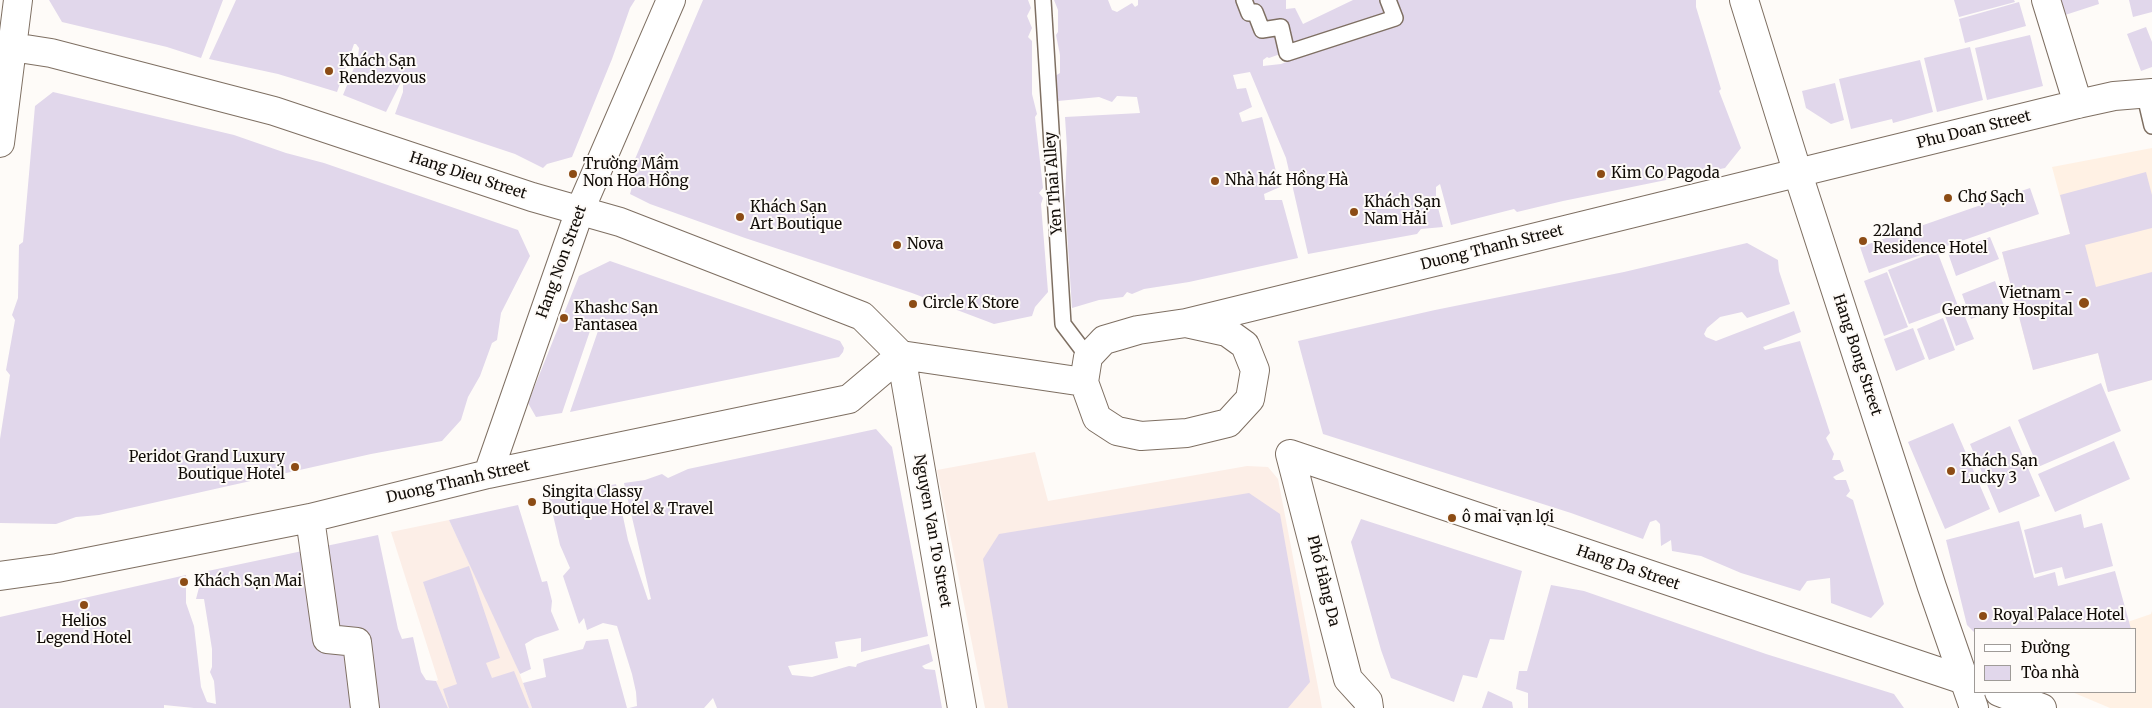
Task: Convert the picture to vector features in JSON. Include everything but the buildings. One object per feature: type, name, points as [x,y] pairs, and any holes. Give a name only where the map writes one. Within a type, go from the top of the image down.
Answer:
[{"type":"street","points":[[0,142],[6,46],[18,0]]},
{"type":"street","name":"Hang Non Street","points":[[488,474],[580,210],[671,0]]},
{"type":"street","name":"Hang Bong Street","points":[[1744,0],[1798,174],[1932,587],[1971,683],[1974,708]]},
{"type":"street","points":[[2046,0],[2078,104]]},
{"type":"street","name":"Hang Dieu Street","points":[[6,46],[51,53],[274,111],[532,197],[620,222],[862,316],[901,355]]},
{"type":"street","name":"Phu Doan Street","points":[[1798,174],[2078,104],[2148,92]]},
{"type":"street","name":"Duong Thanh Street","points":[[1186,323],[1798,174]]},
{"type":"street","points":[[1186,323],[1227,332],[1246,345],[1255,370],[1250,399],[1228,423],[1187,433],[1141,436],[1117,431],[1097,418],[1086,370],[1104,340],[1138,330],[1186,323]]},
{"type":"street","points":[[901,355],[1086,370]]},
{"type":"street","name":"Duong Thanh Street","points":[[0,576],[57,568],[310,518],[488,474],[848,399],[901,355]]},
{"type":"street","name":"Nguyen Van To Street","points":[[901,355],[962,708]]},
{"type":"street","name":"Hang Da Street","points":[[1290,454],[1971,683]]},
{"type":"street","name":"Phố Hàng Da","points":[[1290,454],[1348,679],[1369,706]]},
{"type":"street","points":[[310,518],[326,639],[357,642],[365,708]]},
{"type":"street","points":[[2002,693],[2042,708]]},
{"type":"lane","name":"Yen Thai Alley","points":[[1043,0],[1063,324],[1086,370]]},
{"type":"lane","points":[[1244,0],[1249,14],[1255,12],[1262,30],[1281,27],[1287,53],[1395,18],[1388,0]]},
{"type":"lane","points":[[2148,92],[2152,126]]},
{"type":"shaded area","name":"Vietnam - Germany Hospital","points":[[2152,148],[2152,380],[2108,392],[2098,353],[2033,370],[2002,252],[2070,234],[2052,167]]},
{"type":"shaded area","points":[[1035,452],[1048,501],[1247,466],[1268,467],[1278,479],[1322,708],[985,708],[937,470]]},
{"type":"shaded area","points":[[449,520],[514,658],[532,708],[448,708],[436,681],[438,680],[391,532]]},
{"type":"shaded area","points":[[2152,611],[2152,708],[2110,708],[2074,693],[2137,693],[2137,628],[2110,628],[2151,614]]},
{"type":"place","name":"Khách Sạn Rendezvous","points":[[329,71]]},
{"type":"place","name":"Trường Mầm Non Hoa Hồng","points":[[573,174]]},
{"type":"place","name":"Kim Co Pagoda","points":[[1601,174]]},
{"type":"place","name":"Nhà hát Hồng Hà","points":[[1215,181]]},
{"type":"place","name":"Chợ Sạch","points":[[1948,198]]},
{"type":"place","name":"Khách Sạn Nam Hải","points":[[1354,212]]},
{"type":"place","name":"Khách Sạn Art Boutique","points":[[740,217]]},
{"type":"place","name":"22land Residence Hotel","points":[[1863,241]]},
{"type":"place","name":"Nova","points":[[897,245]]},
{"type":"place","name":"Vietnam - Germany Hospital","points":[[2084,303]]},
{"type":"place","name":"Circle K Store","points":[[913,304]]},
{"type":"place","name":"Khashc Sạn Fantasea","points":[[564,318]]},
{"type":"place","name":"Peridot Grand Luxury Boutique Hotel","points":[[295,467]]},
{"type":"place","name":"Khách Sạn Lucky 3","points":[[1951,471]]},
{"type":"place","name":"Singita Classy Boutique Hotel & Travel","points":[[532,502]]},
{"type":"place","name":"ô mai vạn lợi","points":[[1452,518]]},
{"type":"place","name":"Khách Sạn Mai","points":[[184,582]]},
{"type":"place","name":"Helios Legend Hotel","points":[[84,605]]},
{"type":"place","name":"Royal Palace Hotel","points":[[1983,616]]}]
